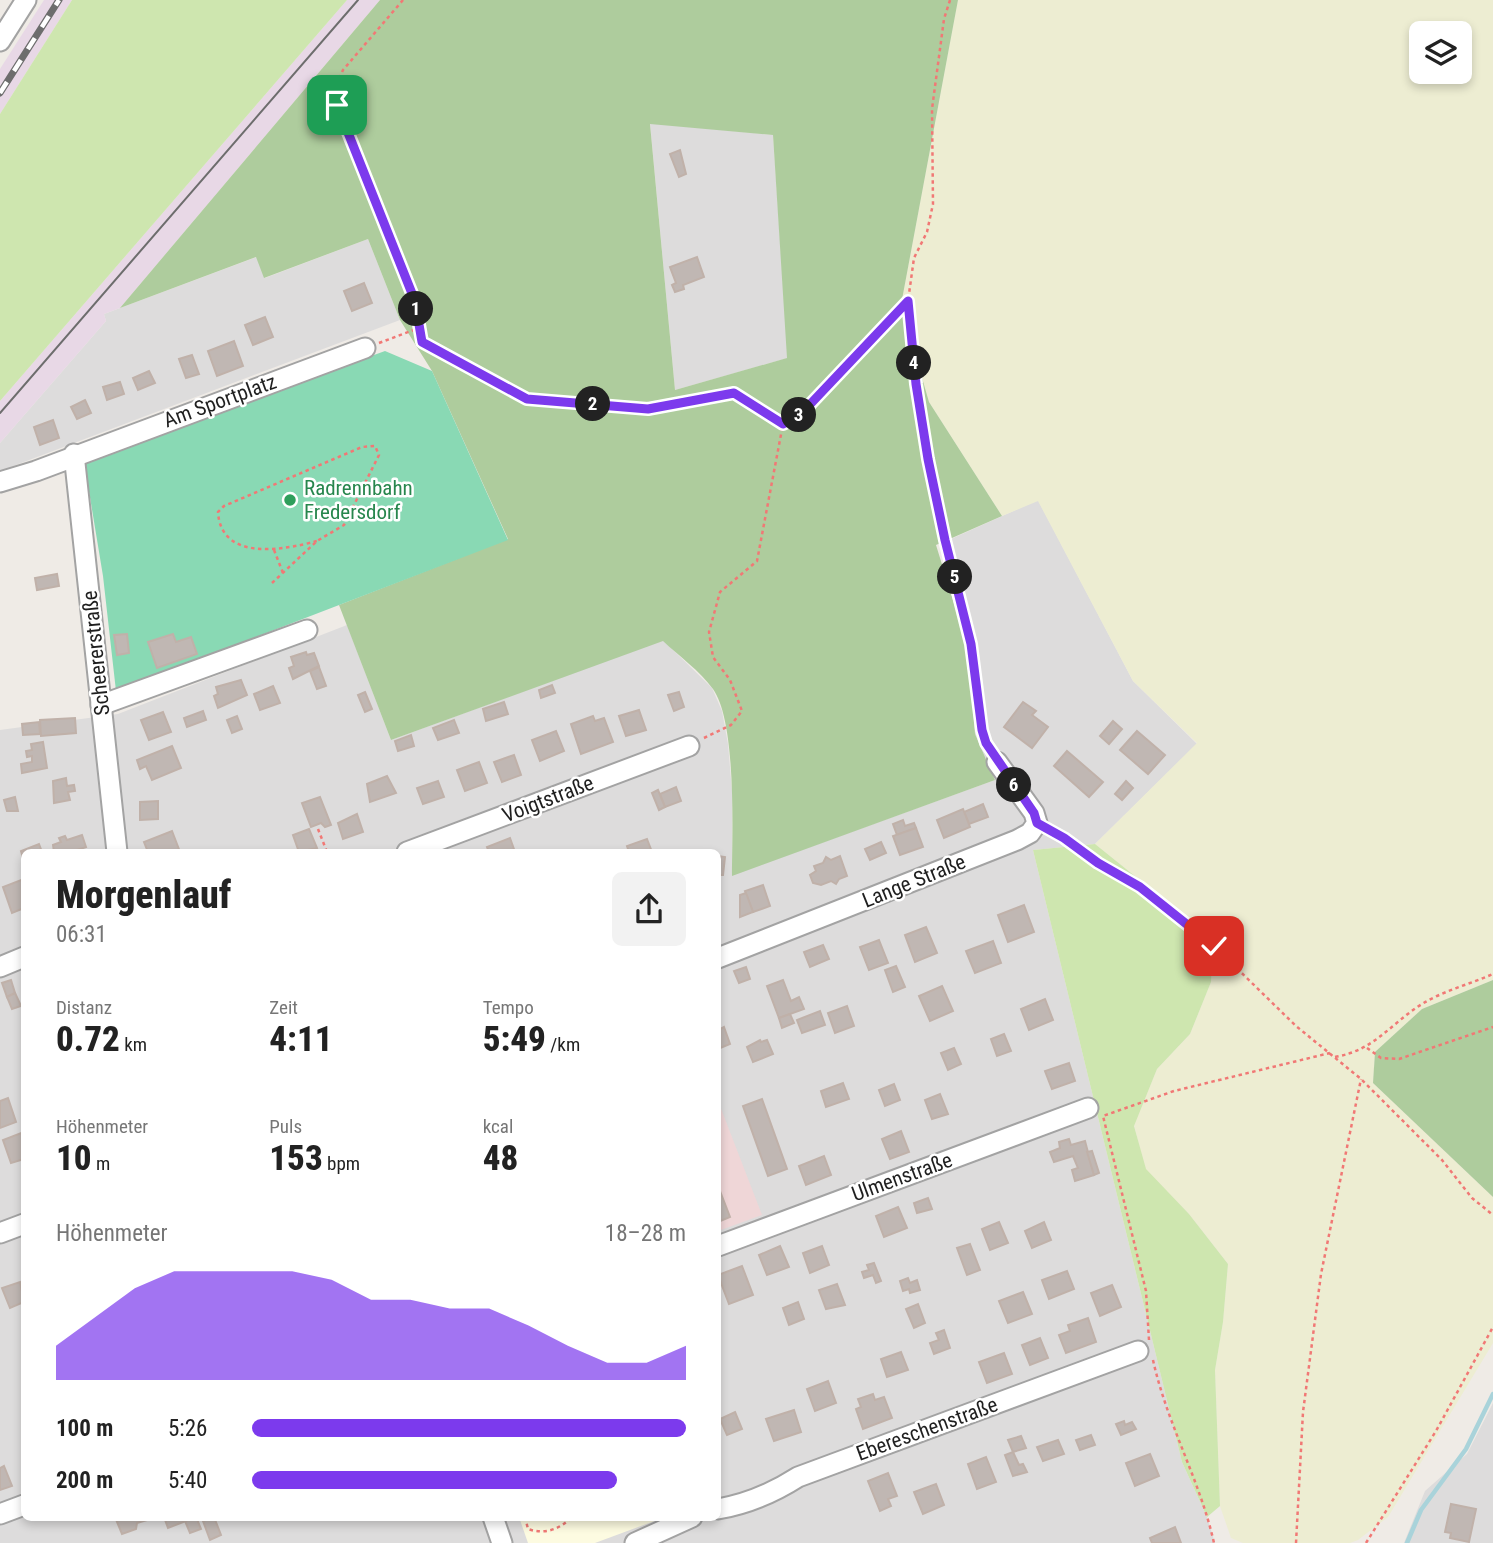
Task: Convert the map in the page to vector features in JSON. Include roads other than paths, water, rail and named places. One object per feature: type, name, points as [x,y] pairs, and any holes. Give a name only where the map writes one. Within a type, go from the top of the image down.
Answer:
[{"type":"street","points":[[0,41],[26,0]]},
{"type":"street","name":"Am Sportplatz","points":[[0,482],[365,348]]},
{"type":"street","name":"Scheererstraße","points":[[74,454],[117,849]]},
{"type":"street","points":[[101,705],[307,630]]},
{"type":"street","name":"Voigtstraße","points":[[415,849],[689,747]]},
{"type":"street","name":"Lange Straße","points":[[721,957],[1030,833],[1037,823],[1034,813],[997,762]]},
{"type":"street","points":[[0,967],[21,958]]},
{"type":"street","name":"Ulmenstraße","points":[[721,1245],[1095,1112]]},
{"type":"street","points":[[0,1233],[21,1225]]},
{"type":"street","name":"Ebereschenstraße","points":[[721,1509],[738,1506],[846,1459],[1147,1352]]},
{"type":"street","points":[[0,1514],[21,1505]]},
{"type":"street","points":[[494,1521],[502,1543]]},
{"type":"street","points":[[635,1543],[683,1521]]},
{"type":"waterway","points":[[1407,1543],[1421,1510],[1466,1449],[1493,1394]]},
{"type":"tram line","points":[[0,413],[358,0]]},
{"type":"railway","points":[[0,93],[59,0]]},
{"type":"place","name":"Radrennbahn Fredersdorf","points":[[290,500]]}]
